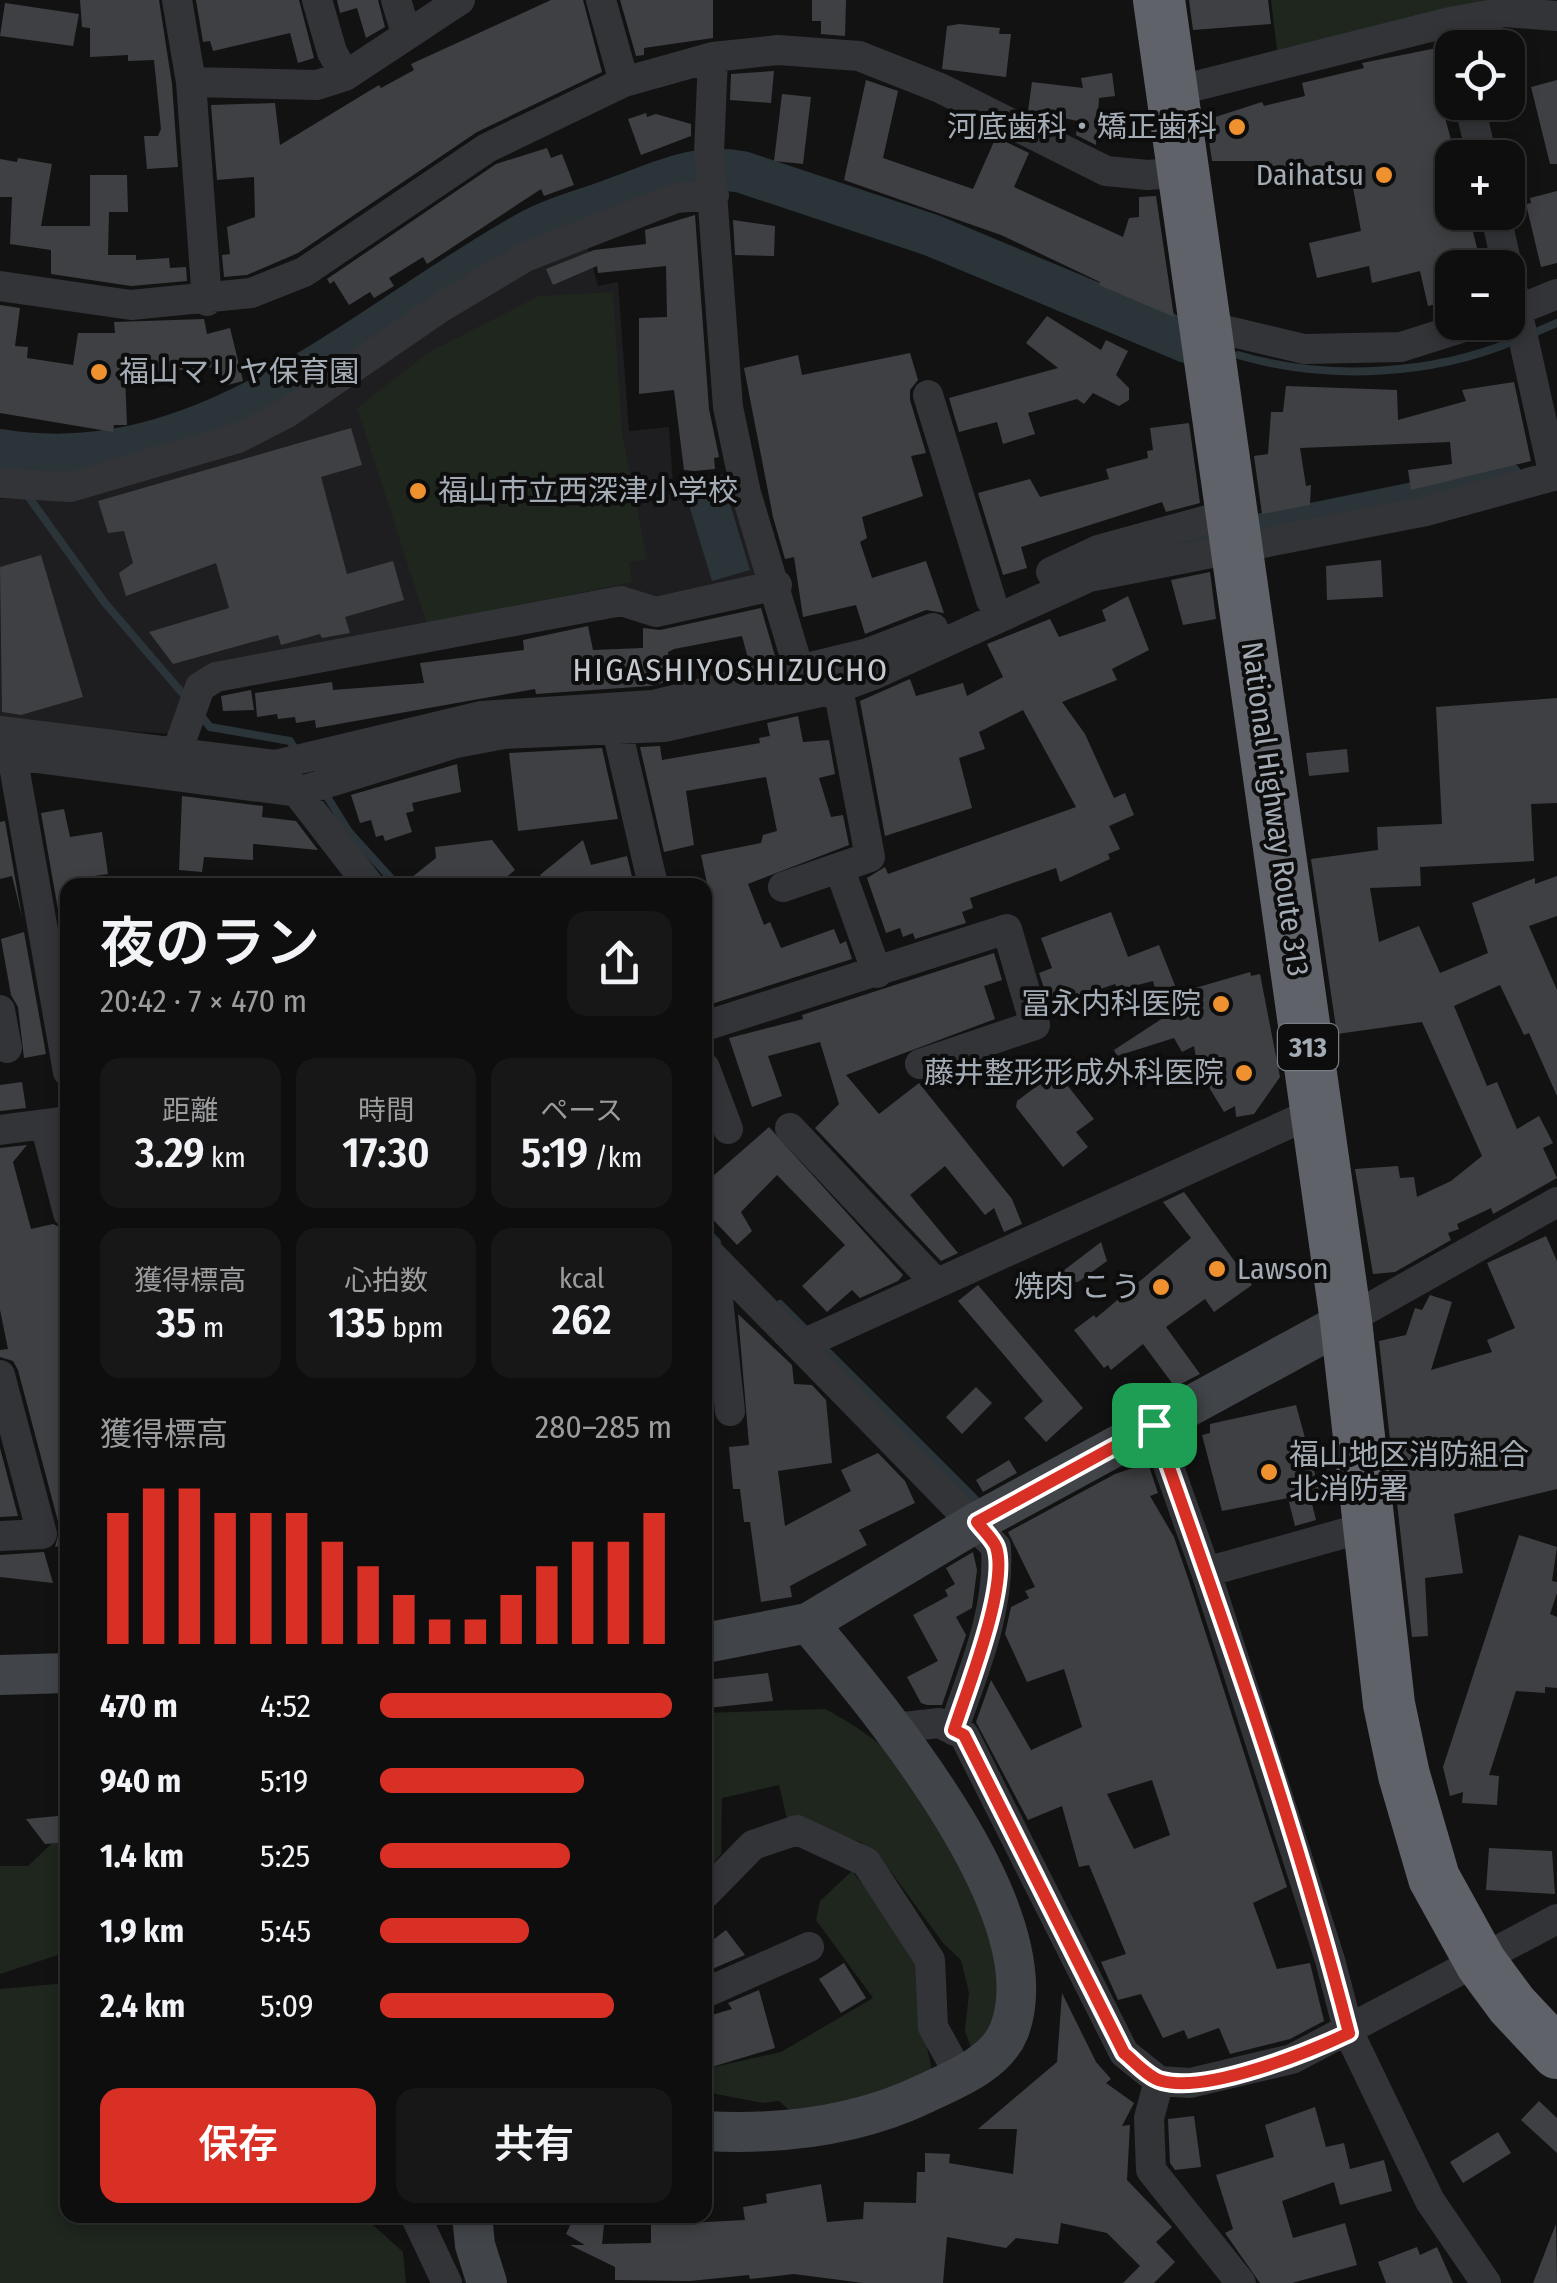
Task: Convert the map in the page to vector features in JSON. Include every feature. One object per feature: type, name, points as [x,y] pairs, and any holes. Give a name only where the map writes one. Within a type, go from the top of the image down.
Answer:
[{"type":"highway","name":"National Highway Route 313","points":[[1158,0],[1346,1321],[1380,1651],[1404,1775],[1434,1878],[1481,1962],[1557,2054]]},
{"type":"street","points":[[178,0],[192,82],[207,300]]},
{"type":"street","points":[[317,0],[332,52],[345,76]]},
{"type":"street","points":[[396,0],[406,33]]},
{"type":"street","points":[[192,82],[317,85],[345,76],[460,0]]},
{"type":"street","points":[[601,0],[624,82]]},
{"type":"street","points":[[1462,30],[1504,6],[1557,16]]},
{"type":"street","points":[[1172,92],[1435,39]]},
{"type":"street","points":[[0,286],[131,305],[207,300],[250,292],[304,272],[486,148],[624,82],[714,57],[778,50],[859,56],[956,95],[1106,171],[1184,172]]},
{"type":"street","points":[[714,57],[712,176],[728,407],[746,493],[777,585],[799,670]]},
{"type":"street","points":[[12,484],[70,487],[238,438],[287,413],[443,306],[525,256],[676,198],[712,176]]},
{"type":"street","points":[[1525,310],[1557,294]]},
{"type":"street","points":[[1207,326],[1304,348],[1401,346],[1435,336]]},
{"type":"street","points":[[5,746],[187,728],[292,761],[481,716],[653,706],[909,639],[1098,550],[1236,530],[1426,511],[1556,475],[1524,340]]},
{"type":"street","points":[[928,394],[991,600]]},
{"type":"street","points":[[5,746],[312,788],[456,743],[504,734],[664,727],[838,688],[925,654],[1089,576],[1236,530]]},
{"type":"street","points":[[187,728],[200,687],[216,677],[621,601],[656,612],[777,585]]},
{"type":"street","points":[[783,887],[870,857],[838,688]]},
{"type":"street","points":[[617,730],[652,878]]},
{"type":"street","points":[[5,746],[14,766],[57,945],[60,980]]},
{"type":"street","points":[[292,761],[365,878]]},
{"type":"street","points":[[840,870],[877,974]]},
{"type":"street","points":[[712,1024],[877,974],[1007,929],[1035,1026],[920,1064]]},
{"type":"street","points":[[0,1010],[6,1048]]},
{"type":"street","points":[[712,1086],[728,1128]]},
{"type":"street","points":[[810,1341],[1316,1112]]},
{"type":"street","points":[[0,1130],[56,1123],[60,1153]]},
{"type":"street","points":[[790,1128],[936,1283]]},
{"type":"street","points":[[712,1642],[808,1624],[977,1522],[1557,1202]]},
{"type":"street","points":[[718,1286],[810,1341],[996,1546],[998,1577],[984,1639],[954,1730]]},
{"type":"street","points":[[718,1286],[730,1411]]},
{"type":"street","points":[[0,1375],[42,1534],[0,1536]]},
{"type":"street","points":[[1154,1425],[1206,1572],[1330,1960],[1349,2033],[1430,2201],[1486,2283]]},
{"type":"street","points":[[1206,1572],[1370,1526]]},
{"type":"street","points":[[712,2131],[748,2134],[847,2120],[896,2108],[986,2061],[1008,2034],[1016,2002],[1014,1962],[1002,1916],[959,1826],[895,1728],[808,1624]]},
{"type":"street","points":[[0,1675],[60,1674]]},
{"type":"street","points":[[895,1728],[939,1723],[964,1735],[1124,2053],[1158,2081],[1190,2083],[1292,2059],[1349,2033],[1557,1918]]},
{"type":"street","points":[[712,1887],[754,1845],[797,1830],[866,1862],[930,1960],[933,2027],[960,2076]]},
{"type":"street","points":[[712,1990],[809,1947]]},
{"type":"street","points":[[1158,2081],[1150,2118],[1151,2170],[1241,2283]]},
{"type":"street","points":[[420,2223],[430,2238],[447,2283]]},
{"type":"street","points":[[473,2223],[487,2283]]},
{"type":"shaded area","points":[[1271,0],[1487,0],[1277,50]]},
{"type":"shaded area","name":"福山市立西深津小学校","points":[[585,237],[598,286],[618,282],[629,431],[669,427],[673,483],[731,473],[763,581],[658,607],[628,587],[197,675],[175,734],[0,723],[0,499],[75,498],[245,445],[393,347]]},
{"type":"shaded area","points":[[613,292],[622,433],[647,559],[629,562],[632,582],[427,624],[357,408],[429,352],[539,296]]},
{"type":"shaded area","points":[[724,484],[750,570],[712,581],[686,495]]},
{"type":"shaded area","points":[[825,1709],[876,1741],[909,1773],[932,1805],[962,1861],[996,1959],[998,2011],[971,2048],[965,2031],[969,1993],[961,1960],[943,1943],[889,1869],[861,1842],[787,1819],[779,1785],[722,1798],[721,1854],[712,1865],[712,1713]]},
{"type":"shaded area","points":[[60,1836],[60,1954],[0,1974],[0,1866],[28,1866]]},
{"type":"shaded area","points":[[852,1871],[925,1963],[926,2042],[933,2076],[798,2118],[779,2101],[763,2103],[712,2093],[712,2067],[781,2052],[873,1998],[816,1920],[820,1901]]},
{"type":"shaded area","points":[[60,1984],[60,2223],[371,2223],[403,2252],[406,2283],[0,2283],[0,1989]]},
{"type":"building","points":[[80,0],[159,0],[172,84],[178,167],[147,169],[144,136],[158,136],[161,129],[154,60],[128,61],[128,55],[90,57],[90,28],[82,27]]},
{"type":"building","points":[[196,0],[299,0],[314,58],[298,63],[290,33],[213,51],[210,41],[203,42]]},
{"type":"building","points":[[337,0],[378,0],[385,27],[366,38],[357,8],[340,13]]},
{"type":"building","points":[[551,0],[583,0],[602,72],[477,132],[298,253],[247,275],[224,277],[222,255],[230,254],[227,227],[255,217],[254,177],[217,180],[211,105],[275,103],[280,145],[379,85],[381,88],[414,70],[411,64]]},
{"type":"building","points":[[620,0],[713,0],[713,38],[644,48],[644,55],[636,56]]},
{"type":"building","points":[[812,0],[846,0],[845,36],[821,34],[821,21],[812,21]]},
{"type":"building","points":[[1189,0],[1268,0],[1271,24],[1193,30]]},
{"type":"building","points":[[5,3],[79,14],[73,46],[0,36]]},
{"type":"building","points":[[947,26],[1000,28],[999,34],[1011,34],[1006,77],[942,69]]},
{"type":"building","points":[[1435,48],[1435,120],[1446,120],[1451,140],[1435,140],[1435,230],[1472,230],[1478,250],[1435,250],[1435,304],[1428,306],[1420,271],[1372,283],[1369,266],[1317,278],[1309,243],[1361,231],[1349,166],[1309,176],[1306,164],[1269,172],[1269,161],[1212,161],[1206,120],[1262,102],[1264,106],[1305,96],[1302,83],[1364,68],[1362,63]]},
{"type":"building","points":[[774,71],[771,103],[730,100],[731,74]]},
{"type":"building","points":[[1112,73],[1115,96],[1099,98],[1096,145],[1076,135],[1078,121],[1028,111],[1032,82],[1083,88],[1081,78]]},
{"type":"building","points":[[866,80],[898,91],[883,158],[973,189],[996,137],[1029,153],[1014,187],[1123,237],[1129,218],[1139,217],[1139,197],[1156,196],[1174,317],[1099,285],[1100,282],[1001,235],[844,180]]},
{"type":"building","points":[[1557,80],[1557,164],[1550,164],[1531,87]]},
{"type":"building","points":[[782,94],[811,97],[803,164],[774,161]]},
{"type":"building","points":[[646,113],[647,117],[656,114],[691,124],[691,136],[641,155],[628,119]]},
{"type":"building","points":[[547,148],[551,158],[562,154],[574,185],[544,196],[541,189],[427,264],[423,257],[389,278],[394,286],[374,298],[370,292],[349,305],[334,281],[330,284],[327,279],[496,164]]},
{"type":"building","points":[[18,158],[52,164],[41,226],[90,226],[90,175],[127,175],[128,212],[109,212],[108,255],[136,255],[136,260],[169,258],[170,268],[186,267],[187,281],[131,286],[51,274],[51,250],[10,244],[12,197],[0,197],[0,159],[17,162]]},
{"type":"building","points":[[1557,191],[1557,263],[1541,267],[1526,204],[1531,203],[1530,198]]},
{"type":"building","points":[[695,215],[709,409],[719,457],[714,458],[715,469],[694,471],[684,470],[674,390],[639,394],[639,318],[667,317],[666,266],[598,273],[597,266],[553,285],[546,269],[594,250],[646,244],[645,230]]},
{"type":"building","points":[[733,220],[775,226],[774,256],[735,255]]},
{"type":"building","points":[[0,305],[20,308],[15,346],[28,347],[27,358],[73,365],[78,333],[115,333],[114,322],[204,319],[207,334],[230,328],[243,381],[220,387],[215,367],[125,375],[127,425],[114,425],[113,432],[0,413]]},
{"type":"building","points":[[1047,316],[1101,350],[1106,340],[1128,351],[1116,375],[1129,388],[1129,400],[1119,406],[1093,393],[1084,404],[1077,399],[1028,413],[1035,434],[1003,444],[997,422],[959,432],[949,398],[1058,368],[1026,343]]},
{"type":"building","points":[[910,353],[918,380],[910,390],[910,400],[926,453],[911,456],[923,496],[862,517],[867,538],[860,542],[872,578],[926,561],[944,613],[926,610],[865,634],[856,605],[803,617],[794,557],[785,559],[773,517],[744,368],[798,355],[802,375]]},
{"type":"building","points":[[1514,382],[1531,461],[1411,490],[1408,470],[1452,464],[1450,442],[1300,448],[1306,486],[1311,485],[1310,505],[1262,514],[1254,456],[1268,454],[1271,412],[1283,412],[1286,386],[1397,390],[1398,420],[1466,401],[1462,390]]},
{"type":"building","points":[[1189,423],[1200,503],[1166,512],[1162,502],[1021,547],[1027,568],[1003,575],[978,493],[1030,479],[1040,497],[1109,479],[1106,469],[1148,458],[1147,451],[1153,450],[1150,428]]},
{"type":"building","points":[[351,428],[362,465],[321,477],[347,574],[393,561],[404,600],[345,617],[350,633],[322,638],[320,634],[281,645],[278,635],[173,664],[149,632],[229,608],[216,563],[126,596],[119,573],[133,563],[124,531],[108,533],[98,501]]},
{"type":"building","points":[[41,555],[83,697],[21,715],[2,712],[0,567]]},
{"type":"building","points":[[1381,560],[1383,597],[1327,600],[1326,566]]},
{"type":"building","points":[[1210,572],[1216,619],[1183,625],[1171,580]]},
{"type":"building","points":[[1128,596],[1149,650],[1112,669],[1117,680],[1062,702],[1085,734],[1114,798],[1125,793],[1134,815],[1109,826],[1120,849],[1108,854],[1110,859],[1060,882],[1056,868],[970,898],[973,908],[962,912],[966,923],[915,939],[913,933],[903,937],[900,928],[886,933],[867,878],[885,867],[888,874],[1076,807],[1023,710],[979,732],[985,749],[959,758],[972,808],[885,836],[860,701],[910,679],[916,696],[963,683],[967,696],[1003,677],[987,644],[1050,619],[1059,637],[1106,621],[1102,610]]},
{"type":"building","points":[[761,608],[775,656],[749,662],[742,636],[674,649],[668,652],[671,681],[650,686],[536,694],[535,689],[316,728],[315,720],[296,723],[295,717],[278,719],[277,714],[257,717],[255,693],[332,682],[333,690],[424,683],[420,663],[524,650],[523,640],[588,626],[593,650],[643,648],[643,628],[660,630]]},
{"type":"building","points":[[251,690],[254,710],[223,711],[221,696]]},
{"type":"building","points":[[1557,698],[1557,803],[1531,804],[1534,861],[1420,867],[1421,886],[1370,888],[1379,942],[1419,926],[1440,973],[1488,953],[1472,903],[1535,878],[1535,884],[1557,876],[1557,916],[1529,926],[1557,990],[1557,1096],[1529,1033],[1524,1035],[1500,985],[1454,1006],[1487,1086],[1497,1082],[1517,1129],[1539,1116],[1553,1143],[1543,1148],[1557,1178],[1493,1214],[1491,1208],[1457,1224],[1459,1229],[1448,1233],[1451,1240],[1395,1272],[1373,1274],[1355,1169],[1398,1166],[1400,1178],[1414,1177],[1417,1197],[1451,1181],[1482,1156],[1422,1022],[1337,1034],[1311,859],[1378,850],[1377,827],[1442,824],[1436,707]]},
{"type":"building","points":[[798,716],[803,742],[829,740],[835,774],[819,778],[831,817],[843,815],[849,845],[748,884],[764,925],[770,922],[781,948],[834,929],[840,944],[846,941],[852,959],[712,1004],[712,878],[706,878],[701,855],[761,843],[763,835],[777,831],[766,777],[686,791],[694,845],[664,852],[640,747],[660,746],[662,760],[760,743],[759,738],[770,736],[767,723]]},
{"type":"building","points":[[602,748],[618,819],[518,831],[509,753]]},
{"type":"building","points":[[1347,749],[1349,772],[1309,776],[1306,753]]},
{"type":"building","points":[[457,764],[461,792],[412,803],[414,811],[406,813],[412,832],[385,841],[383,835],[376,837],[371,820],[360,823],[351,795]]},
{"type":"building","points":[[182,796],[263,806],[262,817],[296,821],[318,850],[253,844],[253,860],[204,857],[202,872],[179,870]]},
{"type":"building","points":[[64,809],[70,837],[102,832],[108,874],[60,878],[60,921],[41,813]]},
{"type":"building","points":[[5,821],[22,917],[12,876],[0,879],[0,822]]},
{"type":"building","points":[[492,840],[515,870],[505,878],[411,878],[436,858],[435,847]]},
{"type":"building","points":[[583,840],[591,865],[627,856],[632,878],[543,878],[540,875]]},
{"type":"building","points":[[1111,912],[1128,957],[1159,945],[1178,993],[1250,972],[1251,976],[1260,974],[1280,1077],[1254,1114],[1236,1117],[1235,1106],[1224,1112],[1210,1089],[1207,1068],[1198,1070],[1194,1046],[1182,1052],[1174,1038],[1117,1056],[1114,1050],[1163,1018],[1153,981],[1118,990],[1115,984],[1050,1006],[1039,973],[1052,968],[1041,938]]},
{"type":"building","points":[[24,932],[46,1054],[24,1058],[18,1007],[11,995],[1,939]]},
{"type":"building","points":[[994,953],[1002,980],[984,986],[995,1019],[846,1075],[879,1114],[919,1083],[1012,1199],[1022,1224],[1004,1232],[994,1208],[985,1215],[945,1166],[910,1195],[958,1253],[941,1261],[815,1128],[839,1104],[820,1042],[768,1056],[782,1096],[752,1107],[729,1038],[803,1019],[802,1015]]},
{"type":"building","points":[[1048,1061],[1094,1119],[1076,1132],[1088,1147],[1063,1167],[1016,1107],[1017,1101],[1037,1086],[1028,1074]]},
{"type":"building","points":[[22,1082],[26,1108],[0,1111],[0,1085]]},
{"type":"building","points":[[769,1127],[903,1275],[860,1298],[852,1290],[827,1312],[802,1286],[845,1245],[777,1175],[741,1212],[752,1231],[737,1245],[712,1218],[712,1177]]},
{"type":"building","points":[[27,1145],[13,1162],[31,1229],[53,1224],[60,1227],[60,1529],[18,1370],[13,1361],[0,1357],[0,1350],[8,1349],[0,1310],[0,1148]]},
{"type":"building","points":[[1184,1192],[1252,1285],[1214,1312],[1205,1299],[1166,1327],[1200,1374],[1175,1387],[1143,1344],[1111,1370],[1108,1365],[1104,1368],[1074,1330],[1094,1315],[1096,1318],[1191,1238],[1163,1202]]},
{"type":"building","points":[[1546,1236],[1557,1261],[1557,1489],[1454,1514],[1463,1573],[1425,1578],[1428,1636],[1412,1637],[1379,1341],[1406,1335],[1415,1308],[1422,1310],[1430,1295],[1452,1302],[1431,1370],[1492,1352],[1487,1340],[1515,1328],[1487,1263]]},
{"type":"building","points":[[1101,1242],[1107,1261],[1078,1282],[1071,1282],[1063,1271]]},
{"type":"building","points":[[978,1285],[1083,1408],[1046,1442],[1024,1418],[1043,1401],[958,1301]]},
{"type":"building","points":[[738,1314],[792,1365],[794,1384],[812,1385],[826,1400],[832,1463],[778,1471],[785,1526],[851,1491],[841,1470],[878,1453],[905,1481],[915,1503],[859,1530],[867,1545],[790,1586],[792,1597],[761,1602],[750,1522],[744,1522],[740,1489],[733,1489],[729,1447],[749,1445]]},
{"type":"building","points":[[976,1387],[992,1403],[962,1434],[946,1417]]},
{"type":"building","points":[[1296,1405],[1319,1489],[1309,1492],[1316,1520],[1295,1526],[1288,1498],[1222,1511],[1202,1435],[1210,1433],[1210,1424]]},
{"type":"building","points":[[0,1448],[18,1516],[0,1517]]},
{"type":"building","points":[[1009,1460],[1017,1473],[983,1492],[976,1480]]},
{"type":"building","points":[[1148,1463],[1158,1493],[1150,1496],[1174,1537],[1287,1887],[1253,1903],[1277,1969],[1310,1963],[1324,2021],[1290,2039],[1230,2054],[1219,2028],[1188,2039],[1184,2030],[1163,2038],[1141,1994],[1118,2000],[1101,1962],[1126,1954],[1089,1865],[1079,1867],[1062,1806],[1028,1820],[976,1722],[991,1680],[1031,1750],[1082,1727],[1064,1669],[1027,1682],[1005,1634],[1011,1607],[1029,1598],[1025,1591],[1035,1587],[1008,1532],[1115,1474]],"holes":[[[1152,1780],[1170,1835],[1134,1849],[1107,1794]]]},
{"type":"building","points":[[1519,1535],[1557,1547],[1552,1581],[1557,1582],[1557,1593],[1550,1614],[1557,1617],[1557,1688],[1545,1687],[1545,1693],[1516,1691],[1489,1775],[1499,1776],[1497,1805],[1462,1803],[1463,1792],[1450,1796],[1443,1767]]},
{"type":"building","points":[[44,1552],[53,1583],[0,1577],[0,1555]]},
{"type":"building","points":[[973,1552],[977,1570],[972,1608],[956,1617],[966,1635],[942,1705],[927,1705],[921,1703],[907,1677],[938,1661],[913,1615],[948,1596],[945,1590],[955,1584],[946,1568]]},
{"type":"building","points":[[768,1673],[773,1701],[712,1708],[712,1679]]},
{"type":"building","points":[[60,1816],[60,1843],[45,1844],[26,1819]]},
{"type":"building","points":[[1489,1848],[1552,1851],[1555,1894],[1486,1890]]},
{"type":"building","points":[[726,1930],[745,1955],[712,1969],[712,1941]]},
{"type":"building","points":[[844,1963],[866,1998],[841,2013],[819,1979]]},
{"type":"building","points":[[759,1990],[775,2048],[712,2067],[712,2015],[732,2009],[728,2003]]},
{"type":"building","points":[[1062,1993],[1096,2062],[1111,2079],[1106,2083],[1134,2103],[1122,2126],[1130,2125],[1127,2180],[1172,2227],[1156,2242],[1175,2262],[1154,2283],[1123,2283],[1140,2266],[1107,2233],[1061,2223],[1058,2244],[1016,2238],[1006,2248],[947,2237],[943,2283],[863,2283],[794,2274],[750,2279],[749,2275],[690,2281],[615,2280],[615,2267],[570,2245],[585,2245],[566,2234],[571,2223],[604,2223],[602,2244],[651,2243],[651,2225],[745,2220],[743,2207],[767,2203],[766,2194],[821,2184],[827,2222],[863,2219],[864,2202],[916,2203],[917,2172],[925,2172],[925,2153],[950,2154],[949,2163],[1013,2174],[1017,2129],[978,2129],[1057,2062]]},
{"type":"building","points":[[1539,2101],[1557,2118],[1557,2153],[1521,2120]]},
{"type":"building","points":[[1315,2107],[1326,2147],[1344,2143],[1350,2169],[1384,2160],[1392,2191],[1340,2205],[1334,2182],[1282,2201],[1293,2238],[1345,2223],[1357,2265],[1292,2283],[1260,2283],[1225,2233],[1233,2229],[1216,2175],[1274,2157],[1265,2125]]},
{"type":"building","points":[[1194,2116],[1201,2167],[1175,2170],[1170,2163],[1168,2119]]},
{"type":"building","points":[[1498,2132],[1511,2153],[1463,2183],[1450,2162]]},
{"type":"building","points":[[1556,2224],[1557,2283],[1533,2283]]},
{"type":"building","points":[[1417,2247],[1420,2255],[1437,2247],[1453,2283],[1386,2283],[1378,2262]]},
{"type":"waterway","points":[[0,450],[74,454],[145,443],[213,421],[278,389],[537,227],[664,180],[710,170],[742,172],[931,235],[1187,342]]},
{"type":"waterway","points":[[1529,335],[1557,323]]},
{"type":"waterway","points":[[1238,355],[1307,369],[1378,371],[1449,361],[1516,340]]},
{"type":"waterway","points":[[0,458],[13,477]]},
{"type":"waterway","points":[[1255,527],[1509,475]]},
{"type":"waterway","points":[[25,492],[105,603],[189,701]]},
{"type":"waterway","points":[[1155,548],[1204,538]]},
{"type":"waterway","points":[[198,712],[210,727],[290,741],[298,754]]},
{"type":"waterway","points":[[323,790],[349,832],[391,878]]},
{"type":"waterway","points":[[712,1237],[717,1242]]},
{"type":"waterway","points":[[780,1304],[809,1333]]},
{"type":"waterway","points":[[819,1343],[975,1499]]},
{"type":"place","name":"河底歯科・矯正歯科","points":[[1237,127]]},
{"type":"place","name":"Daihatsu","points":[[1384,175]]},
{"type":"place","name":"福山マリヤ保育園","points":[[99,372]]},
{"type":"place","name":"福山市立西深津小学校","points":[[418,491]]},
{"type":"place","name":"冨永内科医院","points":[[1221,1004]]},
{"type":"place","name":"藤井整形形成外科医院","points":[[1244,1073]]},
{"type":"place","name":"Lawson","points":[[1217,1269]]},
{"type":"place","name":"焼肉 こう","points":[[1161,1287]]},
{"type":"place","name":"福山地区消防組合 北消防署","points":[[1269,1472]]},
{"type":"district","name":"HIGASHIYOSHIZUCHO","points":[[731,670]]},
{"type":"route","points":[[1154,1425],[1206,1572],[1330,1960],[1349,2033],[1292,2059],[1190,2083],[1158,2081],[1124,2053],[964,1735],[954,1730],[984,1639],[998,1577],[996,1546],[977,1522],[1154,1425]]}]
